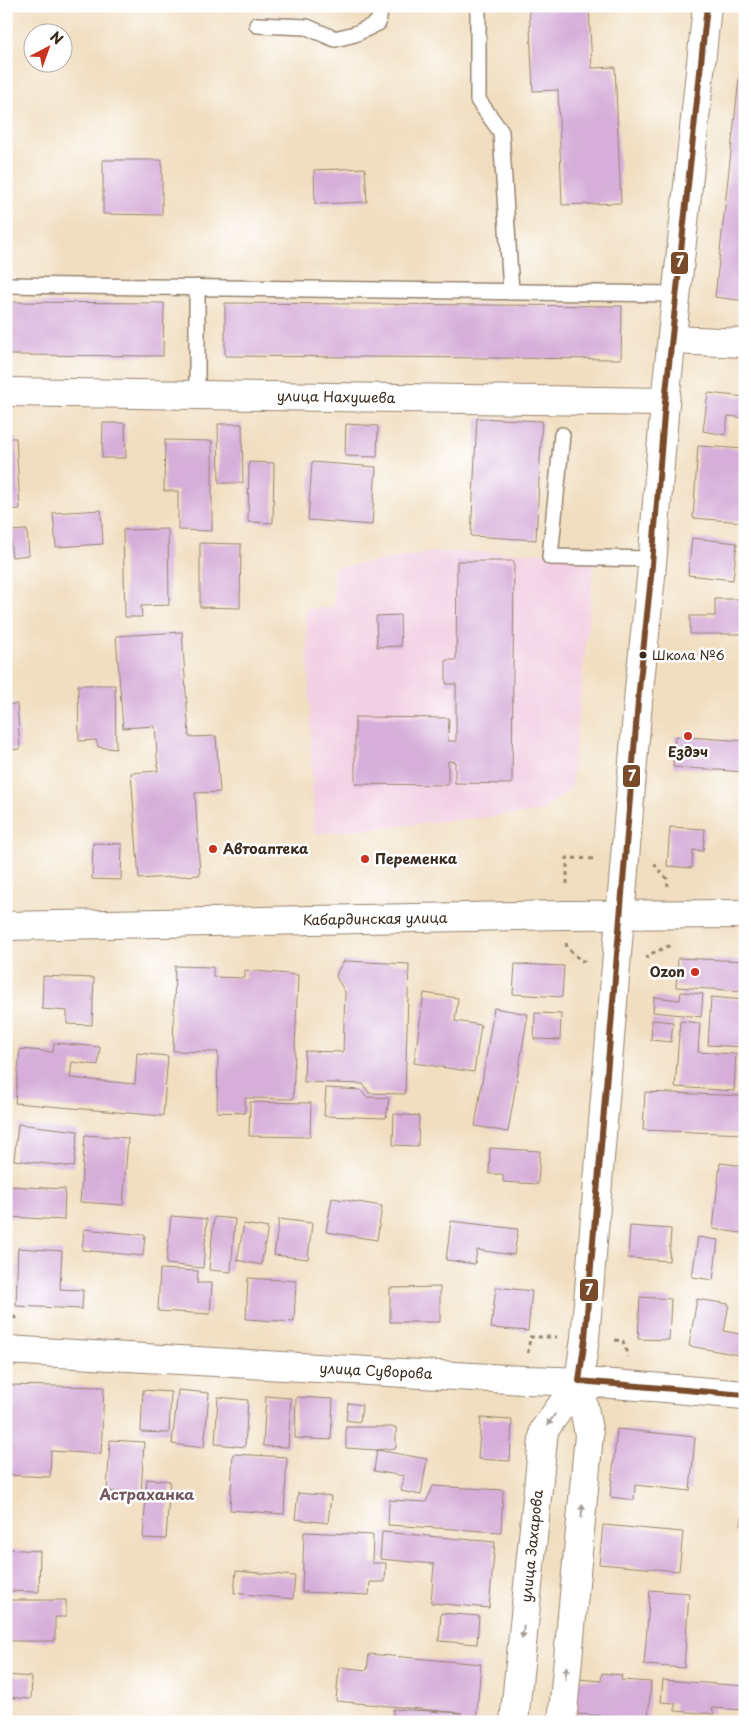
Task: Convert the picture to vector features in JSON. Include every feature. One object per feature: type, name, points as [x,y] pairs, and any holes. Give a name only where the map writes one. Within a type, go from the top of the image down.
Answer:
[{"type":"street","name":"улица Захарова","points":[[562,1722],[589,1435],[579,1381],[585,1338],[665,402],[707,6]]},
{"type":"street","points":[[672,340],[745,343]]},
{"type":"street","name":"улица Нахушева","points":[[6,392],[665,402]]},
{"type":"street","name":"Кабардинская улица","points":[[6,926],[566,915],[745,914]]},
{"type":"street","name":"улица Суворова","points":[[11,1338],[524,1380],[579,1381],[745,1395]]},
{"type":"street","name":"улица Захарова","points":[[514,1722],[544,1430],[579,1381]]},
{"type":"lane","points":[[258,25],[306,27],[335,39],[355,34],[378,23],[381,6]]},
{"type":"lane","points":[[478,6],[478,100],[501,132],[511,292]]},
{"type":"lane","points":[[6,284],[677,294]]},
{"type":"lane","points":[[197,287],[198,395]]},
{"type":"lane","points":[[562,435],[550,557],[653,559]]},
{"type":"path","points":[[567,884],[568,858],[598,859]]},
{"type":"path","points":[[649,861],[667,879],[668,886]]},
{"type":"path","points":[[645,964],[648,955],[671,944],[672,938]]},
{"type":"path","points":[[564,940],[567,947],[581,961],[589,961]]},
{"type":"path","points":[[6,1314],[16,1318],[11,1338]]},
{"type":"path","points":[[527,1356],[530,1337],[560,1336]]},
{"type":"path","points":[[615,1340],[623,1341],[630,1360]]},
{"type":"shaded area","points":[[434,552],[595,553],[571,789],[539,812],[314,834],[306,609],[334,607],[333,568]]},
{"type":"building","points":[[529,6],[589,6],[592,68],[615,67],[621,203],[562,205],[558,90],[533,91]]},
{"type":"building","points":[[743,42],[745,42],[745,301],[715,297]]},
{"type":"building","points":[[103,160],[162,160],[162,215],[103,214]]},
{"type":"building","points":[[365,168],[367,202],[315,204],[314,170]]},
{"type":"building","points":[[6,302],[164,303],[163,356],[6,355]]},
{"type":"building","points":[[225,303],[622,306],[621,359],[225,356]]},
{"type":"building","points":[[708,393],[745,397],[745,418],[728,416],[725,435],[703,431]]},
{"type":"building","points":[[477,418],[542,421],[536,540],[471,536]]},
{"type":"building","points":[[103,423],[125,423],[126,458],[102,458]]},
{"type":"building","points":[[218,424],[242,424],[243,483],[219,483]]},
{"type":"building","points":[[346,424],[378,426],[377,457],[345,456]]},
{"type":"building","points":[[6,438],[16,438],[20,509],[6,510]]},
{"type":"building","points":[[165,440],[212,441],[212,531],[178,530],[178,491],[164,491]]},
{"type":"building","points":[[698,446],[745,449],[743,522],[693,518]]},
{"type":"building","points":[[249,462],[274,463],[273,523],[248,522]]},
{"type":"building","points":[[312,462],[376,467],[372,525],[308,520]]},
{"type":"building","points":[[101,510],[103,544],[56,547],[53,513]]},
{"type":"building","points":[[168,529],[169,605],[141,606],[142,617],[125,617],[123,530]]},
{"type":"building","points":[[27,530],[29,555],[12,557],[9,531]]},
{"type":"building","points":[[692,538],[737,543],[733,580],[688,575]]},
{"type":"building","points":[[200,543],[241,544],[240,608],[200,607]]},
{"type":"building","points":[[457,561],[514,561],[512,784],[455,783],[455,762],[448,761],[448,785],[355,784],[355,717],[449,718],[448,741],[456,741],[456,684],[446,684],[446,660],[456,660]]},
{"type":"building","points":[[715,599],[745,599],[745,634],[690,634],[690,616],[715,616]]},
{"type":"building","points":[[400,615],[401,646],[377,647],[376,616]]},
{"type":"building","points":[[182,632],[189,737],[216,736],[220,792],[195,793],[200,875],[139,879],[131,773],[158,771],[155,726],[123,728],[116,636]]},
{"type":"building","points":[[78,685],[115,685],[116,749],[98,747],[96,740],[79,741]]},
{"type":"building","points":[[17,704],[20,749],[6,750],[6,705]]},
{"type":"building","points":[[675,736],[745,741],[745,772],[673,767]]},
{"type":"building","points":[[670,827],[705,829],[703,851],[693,850],[692,868],[667,866]]},
{"type":"building","points":[[93,843],[122,844],[121,880],[92,879]]},
{"type":"building","points":[[678,958],[745,961],[745,991],[676,987]]},
{"type":"building","points":[[344,961],[409,964],[405,1094],[369,1093],[363,1084],[304,1082],[305,1051],[343,1052],[345,992],[336,977]]},
{"type":"building","points":[[515,964],[564,966],[562,997],[513,994]]},
{"type":"building","points":[[175,966],[213,967],[213,977],[245,978],[245,970],[298,975],[293,1099],[245,1098],[245,1113],[217,1112],[218,1052],[173,1051]]},
{"type":"building","points":[[43,976],[94,978],[92,1025],[67,1024],[67,1011],[42,1009]]},
{"type":"building","points":[[681,992],[703,994],[701,1017],[653,1012],[654,997],[680,1000]]},
{"type":"building","points":[[424,993],[458,998],[455,1021],[481,1025],[474,1072],[414,1063]]},
{"type":"building","points":[[711,997],[745,1000],[745,1047],[708,1045]]},
{"type":"building","points":[[494,1008],[528,1014],[508,1132],[475,1126]]},
{"type":"building","points":[[535,1013],[561,1014],[560,1040],[534,1039]]},
{"type":"building","points":[[652,1020],[673,1022],[671,1042],[651,1040]]},
{"type":"building","points":[[680,1021],[700,1023],[698,1052],[736,1054],[734,1091],[675,1087]]},
{"type":"building","points":[[54,1043],[100,1047],[98,1065],[72,1062],[70,1078],[135,1084],[137,1053],[168,1056],[163,1116],[15,1103],[20,1049],[53,1052]]},
{"type":"building","points":[[326,1088],[361,1090],[366,1097],[389,1098],[386,1118],[324,1116]]},
{"type":"building","points":[[645,1092],[745,1096],[745,1134],[643,1130]]},
{"type":"building","points":[[250,1102],[311,1103],[310,1137],[249,1136]]},
{"type":"building","points":[[394,1114],[419,1116],[418,1146],[393,1145]]},
{"type":"building","points":[[18,1124],[78,1131],[74,1167],[14,1160]]},
{"type":"building","points":[[85,1135],[128,1138],[123,1205],[80,1202]]},
{"type":"building","points":[[490,1148],[540,1151],[538,1184],[503,1182],[503,1174],[489,1174]]},
{"type":"building","points":[[720,1163],[745,1166],[745,1200],[741,1233],[713,1229]]},
{"type":"building","points":[[9,1186],[65,1189],[64,1220],[8,1217]]},
{"type":"building","points":[[332,1198],[382,1206],[377,1240],[326,1232]]},
{"type":"building","points":[[171,1216],[207,1219],[203,1268],[166,1264]]},
{"type":"building","points":[[214,1217],[235,1219],[231,1272],[209,1270]]},
{"type":"building","points":[[279,1219],[312,1223],[308,1259],[274,1255]]},
{"type":"building","points":[[451,1221],[518,1229],[514,1255],[477,1250],[475,1264],[446,1260]]},
{"type":"building","points":[[244,1224],[268,1228],[261,1265],[237,1260]]},
{"type":"building","points":[[630,1226],[671,1229],[669,1261],[628,1258]]},
{"type":"building","points":[[84,1229],[145,1235],[143,1256],[82,1250]]},
{"type":"building","points":[[698,1237],[718,1240],[713,1280],[692,1277]]},
{"type":"building","points":[[18,1248],[62,1251],[60,1289],[83,1290],[82,1309],[16,1306]]},
{"type":"building","points":[[160,1269],[198,1271],[197,1283],[212,1283],[210,1314],[158,1311]]},
{"type":"building","points":[[248,1278],[296,1281],[294,1322],[246,1319]]},
{"type":"building","points":[[440,1287],[440,1322],[390,1322],[390,1288]]},
{"type":"building","points":[[496,1287],[532,1291],[528,1331],[491,1328]]},
{"type":"building","points":[[640,1297],[671,1299],[669,1340],[638,1339]]},
{"type":"building","points":[[697,1299],[729,1304],[724,1331],[745,1335],[745,1356],[689,1346]]},
{"type":"building","points":[[6,1385],[104,1387],[101,1454],[51,1451],[50,1477],[6,1475]]},
{"type":"building","points":[[143,1390],[171,1392],[169,1433],[141,1432]]},
{"type":"building","points":[[178,1390],[209,1393],[204,1448],[172,1444]]},
{"type":"building","points":[[266,1396],[291,1398],[288,1447],[263,1446]]},
{"type":"building","points":[[218,1397],[248,1400],[245,1447],[215,1444]]},
{"type":"building","points":[[296,1397],[333,1399],[331,1440],[295,1438]]},
{"type":"building","points":[[348,1403],[362,1405],[360,1422],[346,1420]]},
{"type":"building","points":[[481,1418],[512,1420],[510,1461],[478,1459]]},
{"type":"building","points":[[346,1427],[396,1427],[396,1448],[377,1450],[346,1448]]},
{"type":"building","points":[[617,1429],[695,1437],[690,1491],[635,1485],[634,1500],[610,1497]]},
{"type":"building","points":[[110,1440],[144,1442],[141,1494],[107,1491]]},
{"type":"building","points":[[377,1450],[427,1459],[421,1495],[401,1491],[404,1476],[374,1471]]},
{"type":"building","points":[[233,1454],[287,1457],[284,1514],[230,1510]]},
{"type":"building","points":[[147,1479],[170,1481],[166,1539],[143,1538]]},
{"type":"building","points":[[433,1486],[503,1490],[501,1532],[388,1525],[389,1500],[426,1502]]},
{"type":"building","points":[[298,1493],[331,1496],[328,1523],[295,1519]]},
{"type":"building","points":[[743,1504],[745,1504],[745,1527],[741,1526]]},
{"type":"building","points":[[603,1525],[683,1532],[679,1571],[599,1564]]},
{"type":"building","points":[[304,1532],[373,1535],[372,1563],[386,1563],[385,1582],[370,1582],[369,1595],[302,1592]]},
{"type":"building","points":[[382,1532],[495,1542],[489,1608],[431,1603],[434,1564],[380,1559]]},
{"type":"building","points":[[6,1549],[40,1551],[39,1592],[6,1591]]},
{"type":"building","points":[[236,1571],[295,1576],[293,1599],[234,1593]]},
{"type":"building","points":[[650,1590],[689,1593],[684,1668],[644,1665]]},
{"type":"building","points":[[6,1600],[66,1600],[66,1617],[55,1617],[55,1641],[6,1641]]},
{"type":"building","points":[[441,1613],[479,1616],[477,1644],[439,1641]]},
{"type":"building","points":[[369,1654],[481,1664],[476,1722],[393,1722],[393,1709],[462,1713],[336,1701],[339,1667],[367,1670]]},
{"type":"building","points":[[602,1673],[622,1675],[621,1680],[651,1682],[648,1719],[575,1714],[578,1679],[601,1681]]},
{"type":"building","points":[[6,1675],[32,1677],[31,1699],[6,1697]]},
{"type":"building","points":[[663,1680],[745,1686],[745,1710],[712,1708],[714,1714],[675,1711],[675,1703],[661,1702]]},
{"type":"building","points":[[60,1715],[95,1721],[95,1722],[59,1722]]},
{"type":"transit line","name":"7","points":[[707,6],[665,402],[585,1338],[579,1381],[745,1395]]},
{"type":"place","name":"Школа №6","points":[[643,655]]},
{"type":"place","name":"Ездэч","points":[[688,736]]},
{"type":"place","name":"Автоаптека","points":[[213,849]]},
{"type":"place","name":"Переменка","points":[[365,859]]},
{"type":"place","name":"Ozon","points":[[695,972]]},
{"type":"district","name":"Астраханка","points":[[147,1495]]}]
